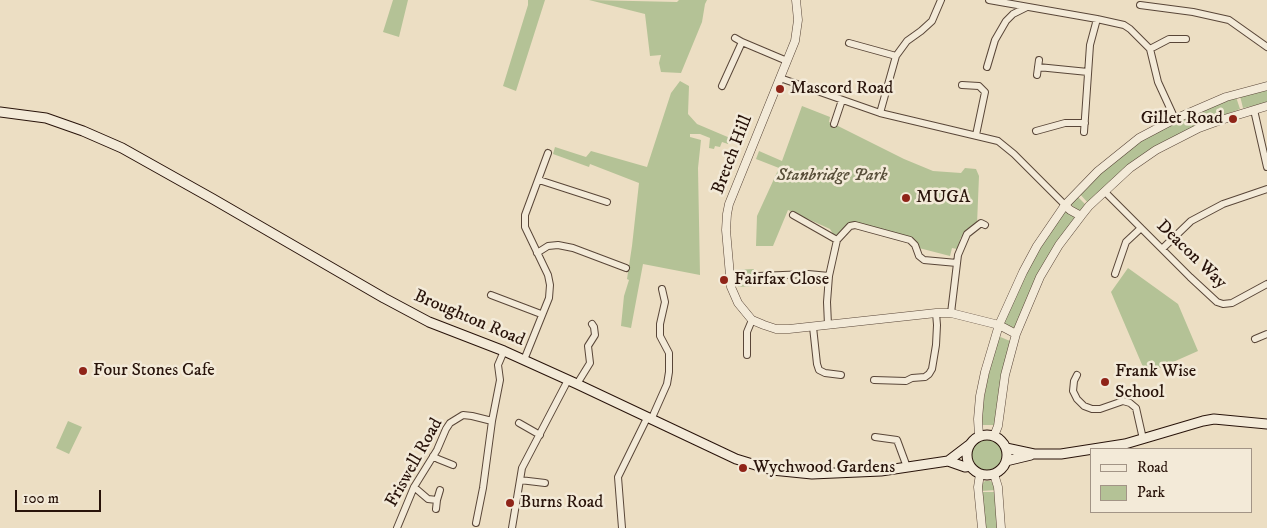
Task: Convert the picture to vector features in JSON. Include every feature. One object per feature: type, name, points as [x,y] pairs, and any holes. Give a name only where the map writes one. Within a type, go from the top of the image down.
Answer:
[{"type":"main road","name":"Broughton Road","points":[[0,112],[46,118],[122,148],[429,322],[504,351],[727,456],[772,470],[826,474],[881,471],[948,461]]},
{"type":"main road","points":[[1100,448],[1125,444],[1203,420],[1214,419],[1267,424]]},
{"type":"main road","points":[[948,461],[979,436],[994,436],[1006,448],[1006,461],[1002,469],[994,474],[980,474],[970,466],[966,456],[970,445]]},
{"type":"main road","points":[[1006,448],[1034,454],[1062,454],[1090,450]]},
{"type":"main road","points":[[1006,461],[1034,454]]},
{"type":"main road","points":[[948,461],[965,467],[970,466]]},
{"type":"street","name":"Bretch Hill","points":[[752,320],[738,303],[731,287],[726,221],[729,204],[787,61],[797,30],[796,0]]},
{"type":"street","points":[[880,113],[896,56],[907,41],[932,20],[941,0]]},
{"type":"street","points":[[989,0],[1124,25],[1134,32],[1150,50],[1158,82],[1175,119]]},
{"type":"street","points":[[1140,5],[1155,3],[1229,20],[1267,47]]},
{"type":"street","points":[[987,67],[995,40],[1006,21],[1012,14],[1028,7]]},
{"type":"street","points":[[1084,132],[1090,45],[1097,19]]},
{"type":"street","points":[[735,38],[787,61]]},
{"type":"street","points":[[1150,50],[1169,39],[1186,39]]},
{"type":"street","points":[[722,86],[742,42]]},
{"type":"street","points":[[849,43],[896,56]]},
{"type":"street","points":[[1036,75],[1039,60]]},
{"type":"street","points":[[1038,67],[1088,72]]},
{"type":"street","points":[[780,78],[880,113],[992,138],[1004,145],[1070,210],[1081,216]]},
{"type":"street","points":[[962,85],[979,86],[985,92],[976,135]]},
{"type":"street","points":[[979,436],[980,396],[998,326],[1037,246],[1065,205],[1098,171],[1138,138],[1175,119],[1226,97],[1267,86]]},
{"type":"street","points":[[834,124],[842,100]]},
{"type":"street","points":[[994,436],[998,426],[1005,375],[1016,334],[1040,278],[1059,245],[1081,216],[1130,168],[1178,138],[1221,120],[1267,106]]},
{"type":"street","points":[[1254,110],[1267,164]]},
{"type":"street","points":[[1036,131],[1065,123],[1085,123]]},
{"type":"street","points":[[524,360],[549,298],[550,284],[548,275],[524,227],[525,215],[548,153]]},
{"type":"street","points":[[539,180],[607,202]]},
{"type":"street","points":[[1162,248],[1191,221],[1223,204],[1267,189]]},
{"type":"street","name":"Deacon Way","points":[[1105,192],[1217,302],[1223,304],[1232,303],[1267,284]]},
{"type":"street","points":[[793,215],[836,240]]},
{"type":"street","points":[[951,313],[958,255],[967,234],[982,222]]},
{"type":"street","points":[[828,325],[829,276],[836,240],[850,226],[855,225],[910,240],[915,246],[918,256],[924,260],[957,263]]},
{"type":"street","points":[[1115,274],[1126,242],[1141,228]]},
{"type":"street","points":[[537,253],[548,246],[558,245],[573,248],[626,268]]},
{"type":"street","points":[[758,276],[808,274],[829,276]]},
{"type":"street","points":[[622,528],[618,477],[667,384],[669,353],[660,336],[660,324],[665,302],[662,289]]},
{"type":"street","points":[[491,295],[541,314]]},
{"type":"street","points":[[874,380],[906,382],[912,378],[925,377],[929,374],[932,369],[936,345],[936,313]]},
{"type":"street","points":[[747,355],[747,332],[752,320],[776,329],[951,313],[998,326],[1016,334]]},
{"type":"street","points":[[577,384],[590,363],[588,346],[594,335],[592,324]]},
{"type":"street","points":[[813,327],[817,364],[820,370],[825,373],[841,375]]},
{"type":"street","points":[[1255,339],[1267,334]]},
{"type":"street","points":[[476,523],[500,380],[498,365],[504,351]]},
{"type":"street","points":[[1077,375],[1073,391],[1084,406],[1100,409],[1123,401],[1130,403],[1136,408],[1143,439]]},
{"type":"street","points":[[512,528],[522,468],[568,380]]},
{"type":"street","name":"Friswell Road","points":[[397,528],[414,487],[433,456],[446,429],[456,418],[463,415],[492,421]]},
{"type":"street","points":[[519,423],[540,435]]},
{"type":"street","points":[[875,437],[897,440],[907,467]]},
{"type":"street","points":[[433,456],[453,465]]},
{"type":"street","points":[[980,474],[978,487],[982,528]]},
{"type":"street","points":[[994,474],[998,487],[1001,528]]},
{"type":"street","points":[[520,480],[545,483]]},
{"type":"street","points":[[414,487],[428,499],[437,500]]},
{"type":"street","points":[[436,509],[440,490]]},
{"type":"green space","points":[[393,0],[408,0],[399,37],[383,32]]},
{"type":"green space","points":[[528,0],[545,0],[516,91],[503,86]]},
{"type":"green space","points":[[589,0],[677,2],[679,0],[707,0],[702,22],[681,73],[661,72],[659,63],[661,55],[650,56],[645,14]]},
{"type":"green space","points":[[680,81],[689,86],[688,114],[697,124],[730,138],[728,144],[722,142],[720,147],[715,146],[714,149],[709,148],[710,138],[700,134],[690,134],[690,137],[701,140],[698,168],[700,275],[643,264],[631,328],[621,326],[624,296],[629,280],[627,279],[639,183],[590,164],[589,167],[553,154],[555,147],[586,157],[591,151],[647,167],[671,93]]},
{"type":"green space","points":[[1267,88],[1267,103],[1243,108],[1240,96]]},
{"type":"green space","points":[[1236,97],[1240,109],[1197,125],[1178,135],[1088,203],[1079,193],[1140,140],[1177,120]]},
{"type":"green space","name":"Stanbridge Park","points":[[802,106],[830,117],[829,122],[904,159],[933,171],[961,173],[965,168],[976,169],[979,176],[977,224],[966,231],[960,239],[959,247],[957,249],[952,248],[950,256],[919,248],[917,244],[856,223],[836,235],[830,229],[788,210],[773,246],[756,246],[757,216],[779,168],[756,159],[759,151],[782,161]]},
{"type":"green space","points":[[1077,196],[1086,205],[1081,210],[1076,210],[1071,204]]},
{"type":"green space","points":[[1065,209],[1076,217],[1053,251],[1015,330],[1002,324],[1032,259]]},
{"type":"green space","points":[[1128,268],[1178,304],[1198,351],[1146,374],[1111,292]]},
{"type":"green space","points":[[754,269],[755,286],[738,287],[736,270]]},
{"type":"green space","points":[[998,336],[1010,341],[995,425],[982,425],[983,404]]},
{"type":"green space","points":[[68,421],[82,427],[69,454],[56,448]]},
{"type":"green space","points":[[987,438],[994,439],[1000,443],[1004,449],[1004,463],[1000,469],[994,473],[987,474],[980,473],[974,469],[970,463],[969,456],[970,449],[974,443],[980,439]]},
{"type":"green space","points":[[985,481],[994,483],[996,490],[981,491],[982,484]]},
{"type":"green space","points":[[981,492],[996,492],[998,528],[982,528]]},
{"type":"place","name":"Mascord Road","points":[[780,89]]},
{"type":"place","name":"Gillet Road","points":[[1233,119]]},
{"type":"place","name":"MUGA","points":[[906,198]]},
{"type":"place","name":"Fairfax Close","points":[[724,280]]},
{"type":"place","name":"Four Stones Cafe","points":[[83,371]]},
{"type":"place","name":"Frank Wise School","points":[[1105,382]]},
{"type":"place","name":"Wychwood Gardens","points":[[743,468]]},
{"type":"place","name":"Burns Road","points":[[510,503]]}]
